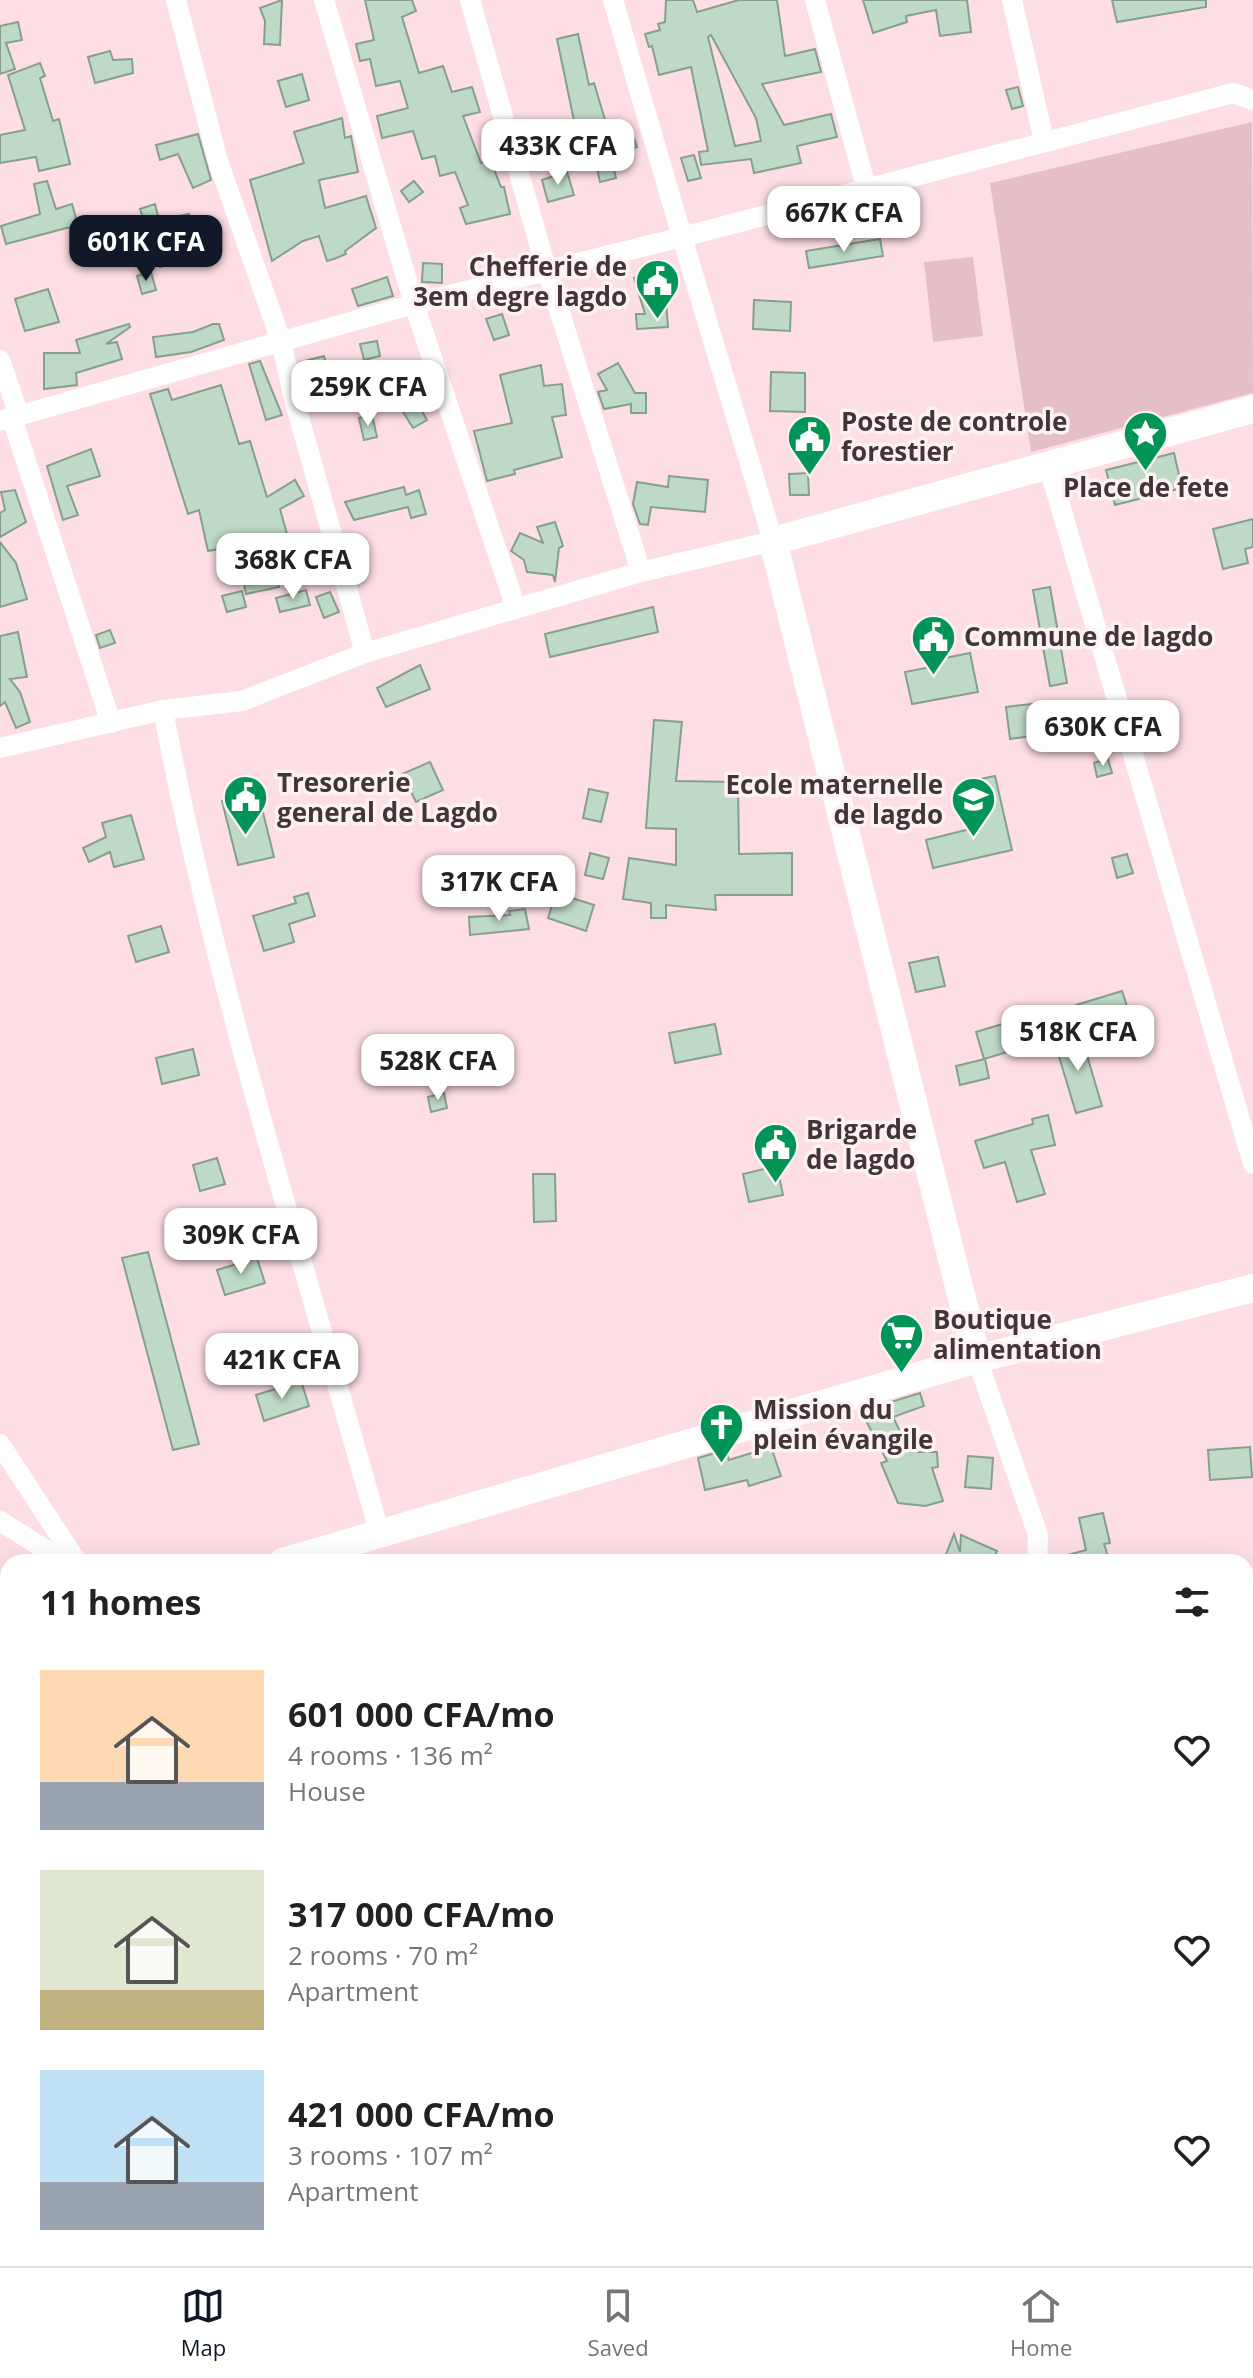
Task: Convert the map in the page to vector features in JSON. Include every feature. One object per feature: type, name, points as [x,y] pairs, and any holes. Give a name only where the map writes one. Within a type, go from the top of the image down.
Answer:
[{"type":"street","points":[[176,0],[218,161],[281,341],[294,399],[365,653]]},
{"type":"street","points":[[324,0],[414,304],[516,608]]},
{"type":"street","points":[[470,0],[546,268],[641,572]]},
{"type":"street","points":[[613,0],[773,541],[977,1359],[1038,1535],[1037,1554]]},
{"type":"street","points":[[815,0],[867,191]]},
{"type":"street","points":[[1012,0],[1044,141]]},
{"type":"street","points":[[10,418],[546,268],[867,191],[1044,141],[1253,88]]},
{"type":"street","points":[[1233,93],[1253,100]]},
{"type":"street","points":[[0,360],[10,418],[111,723]]},
{"type":"street","points":[[0,748],[163,710],[242,701],[365,653],[516,608],[1253,409]]},
{"type":"street","points":[[1048,464],[1253,1164]]},
{"type":"street","points":[[163,710],[183,815],[380,1535]]},
{"type":"street","points":[[312,1554],[977,1359],[1253,1288]]},
{"type":"street","points":[[0,1444],[72,1554]]},
{"type":"street","points":[[0,1521],[52,1554]]},
{"type":"shaded area","points":[[1252,122],[1253,393],[1031,452],[990,183]]},
{"type":"shaded area","points":[[973,257],[983,336],[933,342],[924,262]]},
{"type":"building","points":[[282,0],[280,45],[264,44],[265,21],[260,8]]},
{"type":"building","points":[[365,0],[412,0],[416,11],[402,17],[419,73],[443,66],[452,92],[472,87],[480,112],[463,116],[481,163],[490,159],[501,187],[504,187],[510,214],[466,224],[460,208],[468,205],[455,172],[440,176],[435,156],[422,159],[413,131],[382,138],[377,116],[408,108],[400,81],[376,86],[370,59],[360,61],[356,44],[374,40]]},
{"type":"building","points":[[666,0],[693,0],[697,12],[739,0],[777,0],[785,56],[815,49],[821,72],[762,84],[784,125],[831,114],[837,137],[797,146],[801,163],[754,173],[751,159],[701,165],[699,152],[708,151],[691,67],[659,75],[652,46],[649,47],[645,34],[660,30],[658,24],[665,22]],"holes":[[[711,35],[756,118],[761,141],[735,146],[708,37]]]},
{"type":"building","points":[[863,0],[967,0],[971,32],[940,36],[936,10],[906,16],[907,22],[873,33]]},
{"type":"building","points":[[1112,0],[1206,0],[1206,7],[1117,22]]},
{"type":"building","points":[[18,22],[22,40],[6,43],[15,69],[0,74],[0,26]]},
{"type":"building","points":[[578,34],[589,85],[594,83],[609,133],[629,125],[637,147],[611,157],[616,178],[600,182],[590,136],[578,140],[557,39]]},
{"type":"building","points":[[110,51],[113,60],[132,59],[133,73],[95,83],[88,57]]},
{"type":"building","points":[[40,63],[45,76],[40,78],[53,121],[59,119],[70,164],[39,171],[36,157],[0,163],[0,135],[25,130],[8,75]]},
{"type":"building","points":[[302,74],[309,100],[286,107],[278,81]]},
{"type":"building","points":[[1018,87],[1023,106],[1012,109],[1006,90]]},
{"type":"building","points":[[342,118],[345,138],[351,136],[358,172],[319,180],[325,208],[366,196],[376,228],[345,251],[346,254],[334,259],[327,261],[319,236],[303,241],[272,261],[250,180],[304,163],[294,132]]},
{"type":"building","points":[[198,134],[211,180],[193,188],[178,154],[160,160],[156,145]]},
{"type":"building","points":[[694,155],[701,178],[688,181],[681,158]]},
{"type":"building","points":[[567,172],[574,195],[548,202],[542,180]]},
{"type":"building","points":[[47,181],[56,209],[72,204],[78,225],[6,244],[1,226],[40,214],[34,184]]},
{"type":"building","points":[[414,181],[423,192],[409,202],[401,191]]},
{"type":"building","points":[[155,204],[159,220],[189,214],[195,241],[180,245],[184,261],[160,267],[152,243],[129,249],[124,234],[146,228],[140,209]]},
{"type":"building","points":[[880,239],[883,256],[809,268],[806,251]]},
{"type":"building","points":[[423,263],[442,264],[442,283],[422,282]]},
{"type":"building","points":[[663,270],[671,300],[666,301],[668,327],[637,329],[636,314],[645,314],[634,278]]},
{"type":"building","points":[[151,272],[156,290],[142,294],[137,276]]},
{"type":"building","points":[[387,277],[393,296],[358,306],[352,289]]},
{"type":"building","points":[[48,289],[59,322],[25,331],[15,299]]},
{"type":"building","points":[[754,300],[791,302],[790,331],[753,329]]},
{"type":"building","points":[[502,314],[509,335],[494,340],[486,319]]},
{"type":"building","points":[[129,324],[130,327],[106,344],[117,342],[122,359],[76,373],[77,385],[44,389],[44,353],[80,353],[76,340]]},
{"type":"building","points":[[219,324],[224,340],[191,352],[156,357],[153,337],[193,332]]},
{"type":"building","points":[[377,341],[380,356],[364,360],[360,344]]},
{"type":"building","points":[[324,356],[338,404],[314,409],[301,362]]},
{"type":"building","points":[[260,361],[282,415],[266,420],[249,364]]},
{"type":"building","points":[[618,363],[635,393],[646,393],[646,413],[631,413],[631,404],[604,409],[598,392],[607,390],[598,374]]},
{"type":"building","points":[[541,365],[544,386],[562,384],[566,415],[552,417],[562,457],[487,481],[474,431],[512,423],[500,375]]},
{"type":"building","points":[[771,372],[805,373],[805,412],[770,411]]},
{"type":"building","points":[[221,385],[239,444],[250,441],[267,497],[295,480],[304,496],[280,509],[289,541],[270,546],[279,587],[246,594],[238,555],[232,557],[230,547],[208,551],[199,510],[188,514],[150,394],[168,389],[172,400]]},
{"type":"building","points":[[362,387],[367,402],[346,409],[341,394]]},
{"type":"building","points":[[418,404],[427,420],[413,428],[403,412]]},
{"type":"building","points":[[372,415],[377,437],[364,440],[359,418]]},
{"type":"building","points":[[91,449],[100,476],[67,486],[78,515],[63,520],[47,466]]},
{"type":"building","points":[[1174,453],[1182,488],[1115,505],[1106,470]]},
{"type":"building","points":[[808,473],[809,495],[790,495],[789,474]]},
{"type":"building","points":[[669,476],[708,480],[705,512],[651,507],[648,525],[640,524],[633,504],[637,482],[668,487]]},
{"type":"building","points":[[404,487],[406,495],[419,490],[426,514],[411,518],[408,507],[354,520],[345,502]]},
{"type":"building","points":[[15,490],[26,522],[0,537],[0,513],[5,510],[1,492]]},
{"type":"building","points":[[1253,519],[1253,547],[1245,549],[1248,563],[1223,569],[1213,529]]},
{"type":"building","points":[[555,522],[563,546],[559,548],[555,582],[553,575],[527,572],[524,560],[511,551],[520,533],[543,543],[537,527]]},
{"type":"building","points":[[0,542],[16,563],[27,599],[0,607]]},
{"type":"building","points":[[1050,587],[1067,683],[1050,686],[1033,590]]},
{"type":"building","points":[[306,590],[310,605],[280,612],[276,598]]},
{"type":"building","points":[[242,591],[246,607],[227,612],[222,596]]},
{"type":"building","points":[[330,592],[339,612],[324,618],[316,597]]},
{"type":"building","points":[[653,607],[658,632],[550,657],[545,634]]},
{"type":"building","points":[[110,630],[115,643],[100,648],[96,635]]},
{"type":"building","points":[[18,632],[27,677],[10,679],[20,692],[30,722],[16,728],[5,702],[0,706],[0,636]]},
{"type":"building","points":[[970,653],[978,692],[912,704],[905,672],[931,667],[930,661]]},
{"type":"building","points":[[420,665],[430,689],[386,707],[377,688]]},
{"type":"building","points":[[1040,703],[1045,734],[1010,739],[1006,707]]},
{"type":"building","points":[[654,720],[682,722],[676,781],[738,782],[739,854],[792,853],[792,895],[715,895],[716,910],[666,905],[666,918],[651,918],[651,903],[623,899],[629,858],[676,865],[676,829],[646,828]]},
{"type":"building","points":[[1108,759],[1112,773],[1097,777],[1094,763]]},
{"type":"building","points":[[430,762],[443,790],[416,802],[402,774]]},
{"type":"building","points":[[995,776],[1012,850],[933,868],[926,840],[974,828],[965,782]]},
{"type":"building","points":[[589,789],[608,793],[601,822],[583,818]]},
{"type":"building","points":[[258,792],[274,857],[238,865],[222,801]]},
{"type":"building","points":[[131,815],[144,859],[114,867],[110,852],[89,862],[83,848],[106,837],[102,823]]},
{"type":"building","points":[[590,853],[609,858],[603,879],[585,875]]},
{"type":"building","points":[[1127,854],[1133,873],[1117,878],[1112,858]]},
{"type":"building","points":[[308,893],[315,916],[289,924],[294,942],[264,951],[253,916],[296,903],[294,897]]},
{"type":"building","points":[[556,893],[594,905],[586,931],[548,918]]},
{"type":"building","points":[[525,909],[529,929],[470,935],[469,917],[510,915],[509,911]]},
{"type":"building","points":[[161,926],[169,952],[136,962],[128,936]]},
{"type":"building","points":[[938,957],[945,986],[916,992],[909,963]]},
{"type":"building","points":[[1122,991],[1132,1021],[1085,1035],[1076,1005]]},
{"type":"building","points":[[1046,1011],[1054,1038],[984,1059],[976,1032]]},
{"type":"building","points":[[715,1024],[721,1054],[675,1063],[669,1033]]},
{"type":"building","points":[[1080,1032],[1102,1106],[1076,1113],[1054,1040]]},
{"type":"building","points":[[193,1049],[199,1075],[162,1084],[156,1058]]},
{"type":"building","points":[[429,1050],[434,1076],[396,1084],[390,1059]]},
{"type":"building","points":[[985,1059],[989,1078],[960,1085],[956,1066]]},
{"type":"building","points":[[444,1093],[447,1108],[431,1112],[428,1097]]},
{"type":"building","points":[[1048,1115],[1055,1145],[1031,1150],[1045,1194],[1017,1202],[1005,1162],[984,1168],[975,1141],[1033,1124],[1032,1119]]},
{"type":"building","points":[[217,1158],[225,1184],[200,1191],[193,1165]]},
{"type":"building","points":[[777,1166],[783,1195],[749,1202],[743,1174]]},
{"type":"building","points":[[533,1174],[555,1174],[556,1221],[534,1222]]},
{"type":"building","points":[[148,1252],[199,1444],[173,1450],[122,1258]]},
{"type":"building","points":[[257,1258],[265,1283],[225,1295],[217,1270]]},
{"type":"building","points":[[301,1381],[309,1406],[264,1421],[256,1395]]},
{"type":"building","points":[[920,1393],[924,1406],[893,1417],[910,1452],[937,1452],[938,1467],[932,1468],[943,1501],[925,1506],[898,1503],[881,1463],[887,1461],[861,1411]]},
{"type":"building","points":[[771,1447],[781,1476],[749,1486],[747,1480],[705,1490],[698,1458],[726,1450],[729,1460]]},
{"type":"building","points":[[1250,1447],[1252,1477],[1210,1480],[1208,1450]]},
{"type":"building","points":[[968,1456],[993,1458],[991,1489],[965,1487]]},
{"type":"building","points":[[1103,1513],[1110,1543],[1104,1544],[1107,1554],[1072,1554],[1086,1550],[1079,1518]]},
{"type":"building","points":[[954,1534],[960,1552],[961,1535],[997,1551],[996,1554],[946,1554]]},
{"type":"place","name":"Chefferie de 3em degre lagdo","points":[[658,321]]},
{"type":"place","name":"Place de fete","points":[[1146,472]]},
{"type":"place","name":"Poste de controle forestier","points":[[810,476]]},
{"type":"place","name":"Commune de lagdo","points":[[933,676]]},
{"type":"place","name":"Tresorerie general de Lagdo","points":[[246,837]]},
{"type":"place","name":"Ecole maternelle de lagdo","points":[[974,839]]},
{"type":"place","name":"Brigarde de lagdo","points":[[775,1184]]},
{"type":"place","name":"Boutique alimentation","points":[[902,1374]]},
{"type":"place","name":"Mission du plein évangile","points":[[722,1464]]}]
